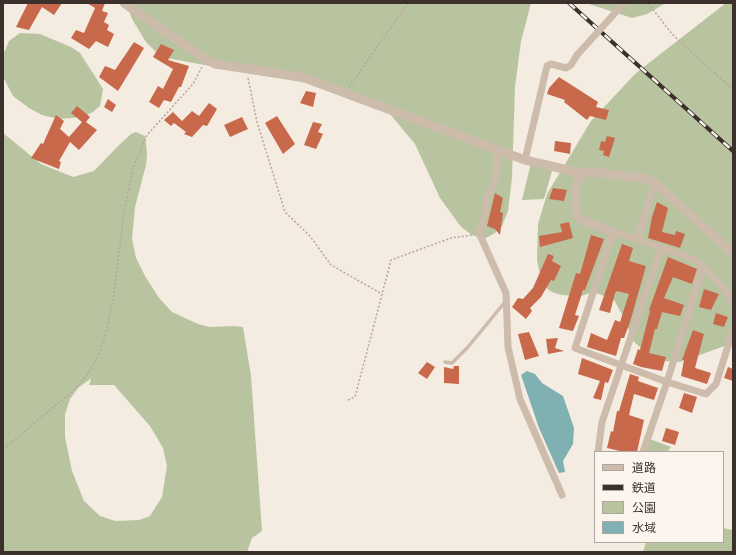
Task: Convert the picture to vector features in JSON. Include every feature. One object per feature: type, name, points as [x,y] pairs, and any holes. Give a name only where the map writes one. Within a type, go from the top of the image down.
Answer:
[{"type":"street","points":[[124,3],[206,60],[215,64],[247,70],[302,77],[526,160],[580,173],[594,172],[648,179],[655,183],[733,253]]},
{"type":"street","points":[[526,160],[547,66],[551,64],[566,68],[571,65],[577,56],[624,3]]},
{"type":"street","points":[[497,148],[497,170],[494,184],[487,198],[480,233],[506,293],[505,302],[508,347],[520,399],[562,495]]},
{"type":"street","points":[[580,173],[576,186],[575,201],[579,219],[695,260],[703,266],[724,290],[733,304]]},
{"type":"street","points":[[637,239],[655,183]]},
{"type":"street","points":[[613,232],[576,348],[621,366],[706,394],[716,384],[733,330]]},
{"type":"street","points":[[598,451],[602,422],[660,248]]},
{"type":"street","points":[[643,451],[667,382],[703,266]]},
{"type":"lane","points":[[445,362],[452,363],[468,348],[505,302]]},
{"type":"path","points":[[345,92],[408,3]]},
{"type":"path","points":[[648,3],[672,34],[733,90]]},
{"type":"path","points":[[3,450],[76,388],[93,366],[106,333],[124,212],[133,168],[147,135],[193,84],[206,60]]},
{"type":"path","points":[[247,70],[257,122],[285,212],[310,236],[331,265],[382,294]]},
{"type":"path","points":[[348,400],[355,397],[391,260],[451,238],[480,233]]},
{"type":"green space","points":[[126,3],[531,3],[521,41],[515,87],[512,178],[508,211],[502,226],[495,233],[484,239],[472,235],[461,227],[440,198],[415,144],[390,114],[332,87],[167,58],[155,51],[146,42],[132,19]]},
{"type":"green space","points":[[586,3],[666,3],[647,14],[632,18]]},
{"type":"green space","points":[[726,3],[733,3],[733,343],[680,362],[664,361],[651,356],[634,342],[623,316],[614,300],[594,292],[581,296],[561,295],[552,292],[542,285],[537,260],[538,224],[547,194],[591,121],[636,73]]},
{"type":"green space","points":[[20,33],[40,34],[71,47],[80,53],[103,89],[100,106],[93,112],[83,117],[59,119],[42,115],[29,108],[13,96],[3,77],[3,55],[9,41]]},
{"type":"green space","points":[[136,132],[145,136],[147,154],[146,165],[135,207],[132,239],[136,258],[145,276],[159,298],[172,312],[198,324],[210,327],[243,327],[251,376],[262,531],[252,538],[247,552],[3,552],[3,133],[41,164],[73,177],[94,171],[131,134]],"holes":[[[90,379],[89,385],[114,385],[150,426],[163,448],[167,466],[162,497],[150,516],[139,520],[115,521],[100,516],[84,501],[72,471],[65,437],[65,414],[70,399],[78,388]]]},
{"type":"green space","points":[[531,163],[552,171],[544,199],[522,200]]},
{"type":"green space","points":[[650,439],[671,447],[668,451],[646,451]]},
{"type":"green space","points":[[724,528],[733,530],[733,552],[643,552],[646,543],[724,543]]},
{"type":"water","points":[[527,371],[535,374],[542,383],[563,396],[574,428],[573,444],[563,461],[565,472],[559,473],[539,428],[521,375]]},
{"type":"building","points":[[28,3],[62,3],[54,15],[42,7],[29,30],[16,27]]},
{"type":"building","points":[[87,3],[105,3],[102,11],[108,13],[104,22],[109,25],[107,30],[114,34],[108,47],[96,41],[89,49],[71,38],[76,30],[84,33],[95,8]]},
{"type":"building","points":[[134,42],[144,48],[118,91],[99,77],[105,66],[115,70]]},
{"type":"building","points":[[161,44],[174,50],[168,60],[189,66],[181,87],[179,87],[171,102],[164,100],[159,108],[149,102],[158,86],[163,89],[173,69],[153,57]]},
{"type":"building","points":[[559,77],[598,102],[596,107],[609,110],[606,120],[590,116],[587,120],[564,102],[565,100],[547,94],[549,88]]},
{"type":"building","points":[[306,91],[316,93],[313,107],[300,103]]},
{"type":"building","points":[[108,99],[116,105],[112,112],[104,107]]},
{"type":"building","points":[[209,103],[217,109],[207,126],[203,125],[192,137],[184,134],[186,132],[174,123],[171,126],[164,120],[173,112],[182,121],[192,111],[199,116]]},
{"type":"building","points":[[77,106],[90,117],[86,122],[97,130],[79,150],[70,142],[59,161],[61,162],[59,169],[31,158],[41,143],[43,144],[56,115],[64,121],[60,129],[69,137],[82,122],[71,113]]},
{"type":"building","points":[[277,116],[295,144],[283,154],[265,123]]},
{"type":"building","points":[[242,117],[248,129],[230,137],[224,125]]},
{"type":"building","points":[[313,122],[322,124],[318,132],[323,134],[316,149],[304,145]]},
{"type":"building","points":[[607,136],[615,138],[609,157],[603,155],[604,151],[599,150],[601,141],[605,142]]},
{"type":"building","points":[[555,141],[571,143],[570,154],[554,151]]},
{"type":"building","points":[[553,188],[567,190],[564,201],[549,199]]},
{"type":"building","points":[[495,193],[503,198],[500,212],[503,213],[500,235],[495,229],[487,226]]},
{"type":"building","points":[[657,202],[668,208],[662,232],[675,235],[676,231],[685,234],[680,248],[648,238],[652,217]]},
{"type":"building","points":[[569,222],[573,238],[540,247],[539,236],[562,232],[560,224]]},
{"type":"building","points":[[591,235],[604,239],[585,290],[583,290],[575,315],[579,316],[573,331],[559,328],[576,273],[580,274]]},
{"type":"building","points":[[622,244],[633,248],[629,261],[646,266],[630,322],[624,338],[621,338],[616,356],[587,347],[591,333],[607,340],[615,320],[620,322],[629,294],[617,291],[615,293],[610,313],[599,310]]},
{"type":"building","points":[[548,254],[554,256],[552,261],[561,266],[554,281],[551,280],[541,297],[530,308],[532,311],[526,319],[512,307],[518,298],[523,299],[533,288]]},
{"type":"building","points":[[668,257],[697,269],[692,284],[673,277],[664,298],[684,305],[680,316],[662,312],[657,329],[655,329],[649,353],[666,357],[662,371],[633,364],[638,349],[640,350],[649,310]]},
{"type":"building","points":[[704,289],[719,294],[711,310],[699,307]]},
{"type":"building","points":[[716,313],[728,317],[724,327],[713,324]]},
{"type":"building","points":[[693,330],[704,334],[695,368],[711,373],[707,384],[681,376],[684,360],[682,360]]},
{"type":"building","points":[[529,332],[539,356],[525,360],[518,334]]},
{"type":"building","points":[[558,338],[555,348],[564,351],[548,354],[546,339]]},
{"type":"building","points":[[582,358],[613,370],[608,383],[605,382],[601,400],[593,398],[600,381],[578,374]]},
{"type":"building","points":[[427,362],[435,367],[427,379],[418,373]]},
{"type":"building","points":[[454,366],[459,366],[459,384],[444,383],[444,367],[453,369]]},
{"type":"building","points":[[728,367],[733,369],[733,381],[724,378]]},
{"type":"building","points":[[630,374],[639,377],[638,381],[658,388],[654,400],[634,394],[629,415],[644,420],[637,451],[620,451],[607,448],[611,431],[613,432],[617,411],[619,411]]},
{"type":"building","points":[[684,393],[697,397],[692,413],[679,408]]},
{"type":"building","points":[[666,428],[679,432],[675,445],[662,441]]},
{"type":"railway","points":[[569,3],[733,151]]}]
